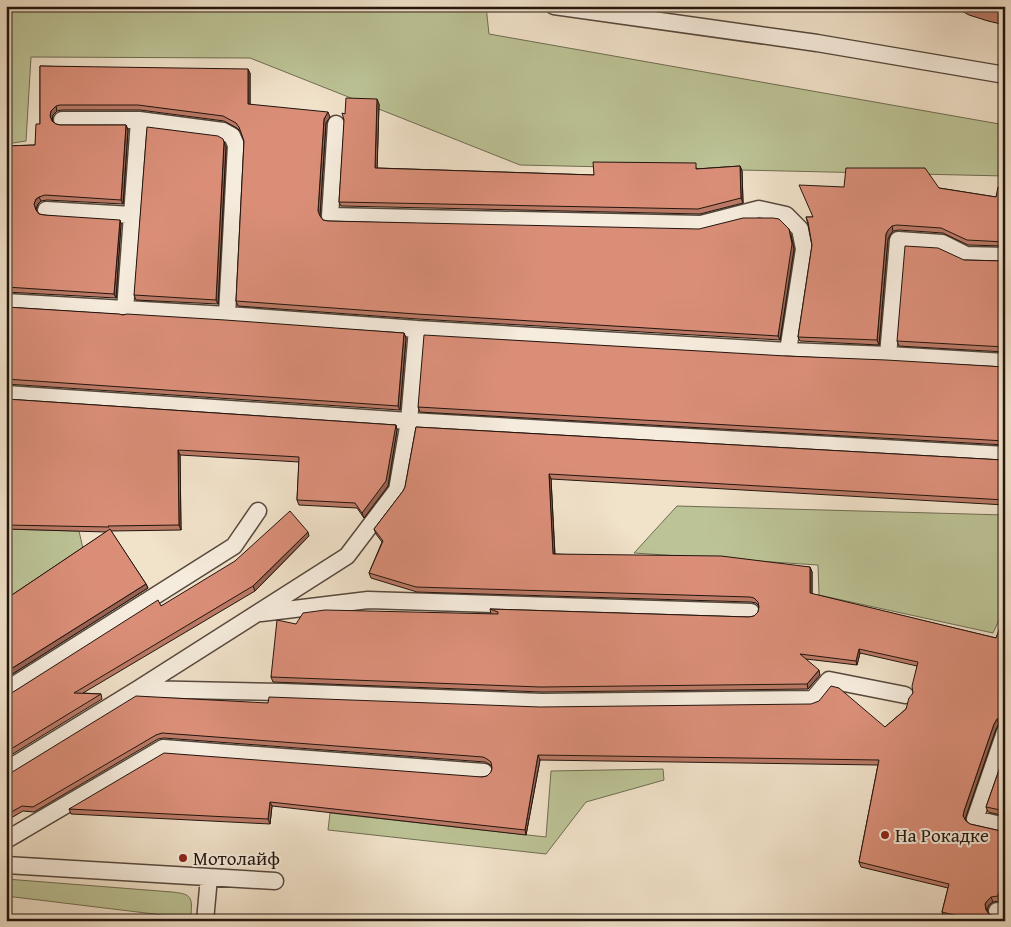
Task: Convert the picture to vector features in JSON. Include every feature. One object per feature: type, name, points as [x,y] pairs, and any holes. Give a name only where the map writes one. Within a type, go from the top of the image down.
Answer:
[{"type":"lane","points":[[554,6],[655,13],[1005,75]]},
{"type":"lane","points":[[62,120],[140,120],[223,131],[232,136],[236,145],[227,316]]},
{"type":"lane","points":[[125,310],[140,120]]},
{"type":"lane","points":[[336,124],[330,216],[701,224],[760,209],[786,214],[800,229],[804,249],[788,351]]},
{"type":"lane","points":[[46,210],[132,214]]},
{"type":"lane","points":[[888,355],[898,240],[942,243],[966,255],[1005,256]]},
{"type":"lane","points":[[6,302],[417,329],[1005,362]]},
{"type":"lane","points":[[6,770],[138,689],[347,556],[397,490],[409,421],[417,329]]},
{"type":"lane","points":[[6,394],[409,421],[1005,455]]},
{"type":"lane","points":[[6,690],[234,546],[258,511]]},
{"type":"lane","points":[[257,613],[368,600],[751,612]]},
{"type":"lane","points":[[138,689],[283,692],[542,702],[813,699],[829,680],[905,694]]},
{"type":"lane","points":[[1005,732],[975,818],[1005,826]]},
{"type":"lane","points":[[6,840],[163,748],[484,772]]},
{"type":"lane","points":[[6,864],[275,881]]},
{"type":"lane","points":[[205,921],[209,877]]},
{"type":"green space","points":[[6,6],[486,6],[489,34],[1005,125],[1005,176],[520,165],[250,58],[31,57],[26,141],[6,144]]},
{"type":"green space","points":[[677,506],[1005,515],[1005,619],[1000,618],[993,633],[819,595],[818,565],[634,553]]},
{"type":"green space","points":[[6,529],[79,531],[84,553],[6,632]]},
{"type":"green space","points":[[663,769],[664,780],[586,802],[546,854],[328,830],[330,813],[546,837],[551,771]]},
{"type":"green space","points":[[6,879],[172,892],[189,897],[191,914],[187,918],[6,896]]},
{"type":"building","points":[[40,66],[248,69],[248,104],[328,112],[324,119],[318,211],[323,220],[699,229],[743,218],[779,219],[789,229],[792,244],[778,336],[236,301],[244,141],[239,127],[236,123],[223,116],[138,105],[60,105],[51,111],[50,116],[52,121],[60,125],[126,125],[121,200],[45,195],[36,199],[34,204],[39,214],[44,215],[120,220],[114,294],[6,287],[6,146],[35,145],[36,124],[40,124]]},
{"type":"building","points":[[346,98],[377,99],[375,168],[594,175],[593,162],[696,163],[696,169],[740,166],[741,198],[698,209],[339,202],[344,120],[342,113],[345,114]]},
{"type":"building","points":[[147,127],[218,136],[223,139],[216,300],[134,295]]},
{"type":"building","points":[[846,168],[925,168],[939,188],[996,197],[998,187],[1005,188],[1005,242],[967,240],[941,228],[892,226],[886,234],[877,340],[798,337],[812,245],[806,217],[813,217],[799,185],[844,187]]},
{"type":"building","points":[[905,246],[938,248],[964,260],[1005,261],[1005,347],[897,341]]},
{"type":"building","points":[[6,307],[404,333],[398,406],[6,379]]},
{"type":"building","points":[[424,335],[1005,367],[1005,441],[418,407]]},
{"type":"building","points":[[6,399],[396,425],[386,481],[362,513],[355,503],[297,500],[299,457],[178,450],[179,525],[109,527],[6,525]]},
{"type":"building","points":[[416,427],[1005,460],[1005,500],[549,474],[553,554],[721,556],[810,567],[810,593],[996,638],[1003,619],[1005,620],[1005,718],[997,719],[994,724],[963,816],[970,824],[1005,831],[1005,880],[1002,880],[998,896],[991,897],[985,904],[986,910],[993,916],[991,921],[977,921],[942,912],[949,884],[859,862],[879,760],[538,755],[525,830],[270,802],[268,819],[69,809],[164,753],[482,777],[487,776],[492,768],[491,762],[483,757],[162,733],[33,807],[22,806],[6,815],[6,775],[136,696],[268,703],[269,697],[540,707],[811,704],[819,701],[831,686],[839,688],[885,727],[906,709],[909,698],[913,693],[912,686],[918,662],[859,649],[856,661],[800,654],[819,670],[807,684],[540,687],[271,677],[277,620],[296,624],[303,613],[325,610],[498,614],[498,612],[490,609],[749,617],[754,616],[758,612],[758,602],[750,597],[416,587],[369,573],[383,541],[374,529],[405,487]]},
{"type":"building","points":[[290,511],[308,532],[253,586],[74,693],[101,694],[6,752],[6,695],[158,600],[161,606],[235,561]]},
{"type":"building","points":[[110,529],[146,584],[6,672],[6,599]]},
{"type":"building","points":[[1005,753],[1005,811],[986,807]]},
{"type":"place","name":"На Рокадке","points":[[885,835]]},
{"type":"place","name":"Мотолайф","points":[[183,858]]}]
